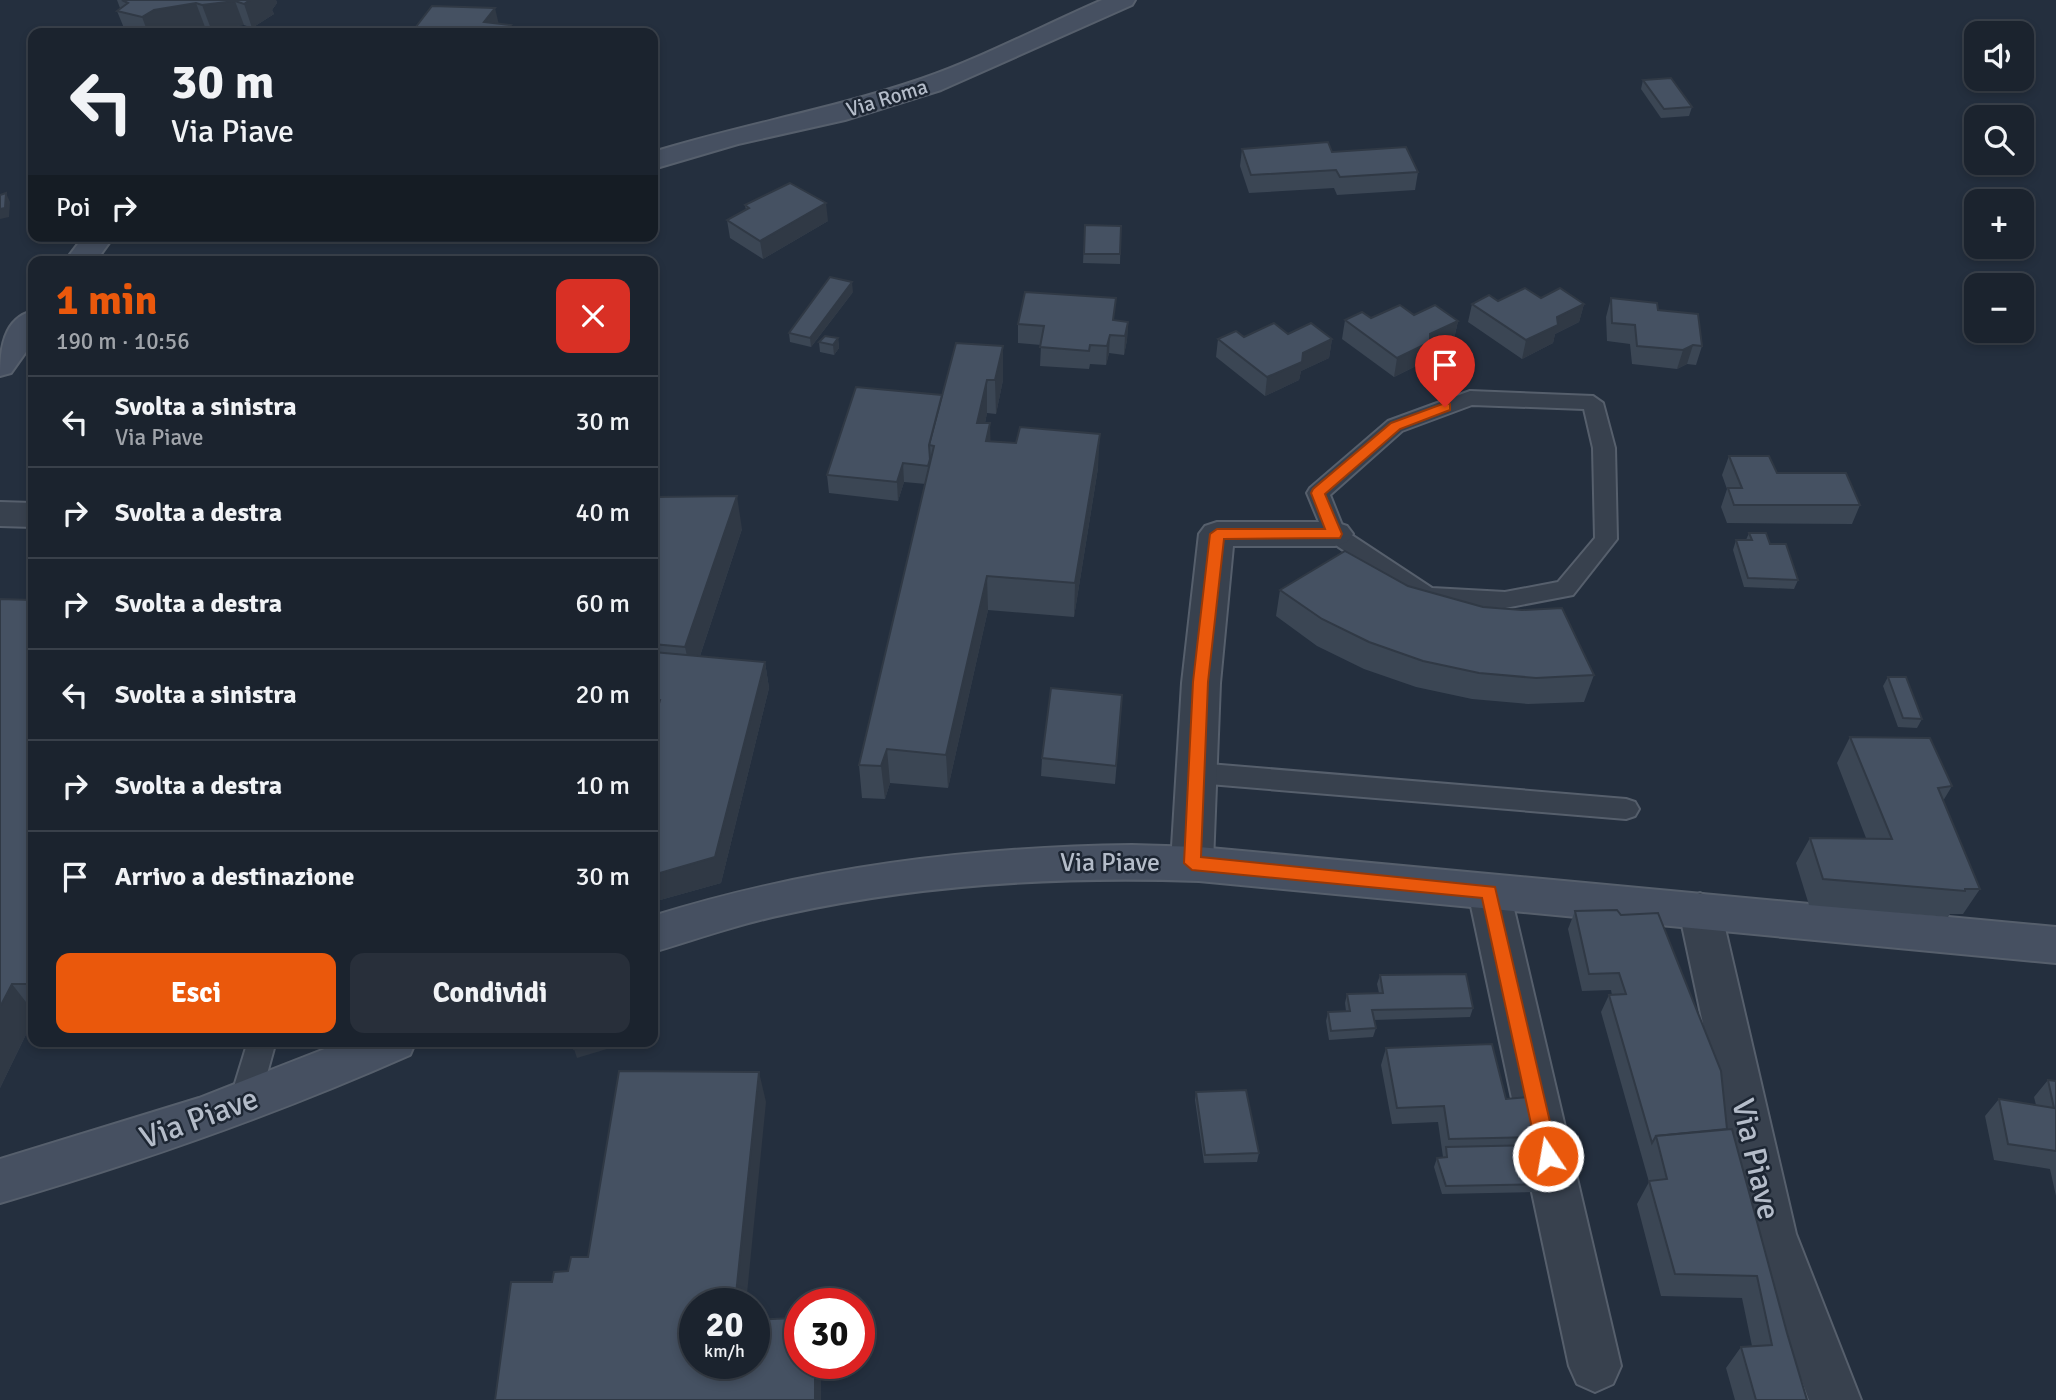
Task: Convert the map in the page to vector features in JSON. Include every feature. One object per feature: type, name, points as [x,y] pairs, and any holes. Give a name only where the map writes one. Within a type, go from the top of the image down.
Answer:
[{"type":"street","name":"Via Roma","points":[[658,159],[731,137],[835,114],[932,84],[1117,4]]},
{"type":"street","points":[[83,256],[94,242]]},
{"type":"street","points":[[0,366],[28,327]]},
{"type":"street","points":[[0,514],[28,515]]},
{"type":"street","points":[[1192,863],[1200,682],[1217,534],[1335,534]]},
{"type":"street","name":"Via Piave","points":[[658,932],[717,911],[899,877],[1058,862],[1192,863],[2056,945]]},
{"type":"street","points":[[1489,892],[1595,1366]]},
{"type":"street","name":"Via Piave","points":[[1699,911],[1772,1234],[1835,1400]]},
{"type":"street","name":"Via Piave","points":[[0,1181],[116,1148],[244,1103],[306,1081],[381,1047]]},
{"type":"lane","points":[[1470,398],[1592,403],[1604,449],[1606,539],[1565,589],[1505,600],[1427,596],[1335,534],[1318,493],[1395,426],[1470,398]]},
{"type":"lane","points":[[1197,773],[1626,809]]},
{"type":"lane","points":[[244,1103],[260,1047]]},
{"type":"building","points":[[122,0],[250,0],[244,4],[235,1],[202,5],[196,3],[154,10],[142,17],[117,11],[128,3]]},
{"type":"building","points":[[432,6],[495,8],[484,22],[511,25],[508,28],[415,28]]},
{"type":"building","points":[[1671,78],[1692,107],[1664,109],[1643,80]]},
{"type":"building","points":[[1328,142],[1332,152],[1406,147],[1418,172],[1340,177],[1336,170],[1251,175],[1242,149]]},
{"type":"building","points":[[790,183],[826,203],[760,241],[727,220],[749,208],[745,205]]},
{"type":"building","points":[[6,193],[5,208],[0,209],[0,195]]},
{"type":"building","points":[[1085,225],[1121,226],[1120,254],[1084,254]]},
{"type":"building","points":[[830,277],[852,282],[810,338],[789,333]]},
{"type":"building","points":[[1525,288],[1541,298],[1560,288],[1584,304],[1557,317],[1558,325],[1526,340],[1472,304],[1489,295],[1498,301]]},
{"type":"building","points":[[1025,292],[1116,298],[1113,320],[1128,322],[1125,336],[1110,335],[1107,346],[1090,345],[1089,351],[1040,347],[1044,326],[1018,324]]},
{"type":"building","points":[[1611,298],[1657,303],[1658,310],[1698,314],[1702,346],[1693,345],[1683,350],[1637,346],[1635,325],[1612,323]]},
{"type":"building","points":[[1400,305],[1414,315],[1435,305],[1458,321],[1430,334],[1430,342],[1397,358],[1345,320],[1362,312],[1371,318]]},
{"type":"building","points":[[1274,323],[1288,334],[1311,323],[1332,339],[1303,353],[1302,362],[1267,377],[1218,339],[1236,331],[1244,337]]},
{"type":"building","points":[[825,336],[838,338],[833,345],[819,342]]},
{"type":"building","points":[[956,343],[1003,346],[995,380],[987,380],[977,423],[990,423],[986,441],[1016,443],[1020,427],[1100,434],[1075,583],[987,576],[946,755],[887,749],[881,766],[859,765],[934,446],[929,445]]},
{"type":"building","points":[[856,387],[942,395],[929,445],[928,466],[903,463],[897,482],[827,475]]},
{"type":"building","points":[[1729,456],[1769,456],[1777,473],[1846,473],[1860,505],[1734,505],[1728,488],[1742,488]]},
{"type":"building","points":[[737,496],[685,647],[658,644],[658,497]]},
{"type":"building","points":[[1749,533],[1766,533],[1770,544],[1786,544],[1798,580],[1748,578],[1736,540],[1752,540]]},
{"type":"building","points":[[1345,551],[1408,586],[1483,607],[1522,610],[1562,608],[1594,675],[1536,678],[1479,673],[1423,661],[1369,642],[1322,619],[1280,590]]},
{"type":"building","points":[[0,599],[28,600],[28,984],[12,984],[0,1007]]},
{"type":"building","points":[[658,652],[765,662],[715,857],[658,874],[658,707]]},
{"type":"building","points":[[1888,677],[1906,677],[1922,719],[1903,718]]},
{"type":"building","points":[[1051,688],[1122,695],[1116,766],[1042,758]]},
{"type":"building","points":[[1850,737],[1930,738],[1952,786],[1938,788],[1980,889],[1965,891],[1823,879],[1810,838],[1892,839]]},
{"type":"building","points":[[1617,910],[1621,915],[1658,913],[1721,1071],[1727,1129],[1656,1136],[1652,1143],[1609,995],[1626,994],[1619,973],[1589,974],[1575,911]]},
{"type":"building","points":[[1466,974],[1473,1008],[1372,1010],[1376,1028],[1331,1031],[1328,1012],[1350,1011],[1347,994],[1383,993],[1380,975]]},
{"type":"building","points":[[1492,1044],[1506,1099],[1530,1097],[1540,1137],[1449,1139],[1444,1106],[1397,1108],[1386,1048]]},
{"type":"building","points":[[619,1071],[759,1072],[737,1288],[679,1288],[679,1379],[770,1379],[770,1319],[784,1318],[784,1379],[815,1379],[815,1400],[495,1400],[511,1282],[552,1282],[554,1272],[568,1271],[571,1257],[588,1257]]},
{"type":"building","points":[[2048,1080],[2056,1081],[2056,1151],[2008,1144],[1999,1099],[2054,1108]]},
{"type":"building","points":[[1246,1090],[1259,1153],[1205,1155],[1196,1092]]},
{"type":"building","points":[[1732,1129],[1807,1400],[1756,1400],[1741,1347],[1772,1345],[1757,1276],[1675,1274],[1649,1181],[1667,1179],[1656,1136]]},
{"type":"building","points":[[1536,1145],[1545,1184],[1446,1186],[1437,1158],[1447,1157],[1446,1147]]},
{"type":"route","points":[[1445,407],[1395,426],[1318,493],[1335,534],[1217,534],[1200,682],[1192,863],[1489,892],[1548,1156]]}]
